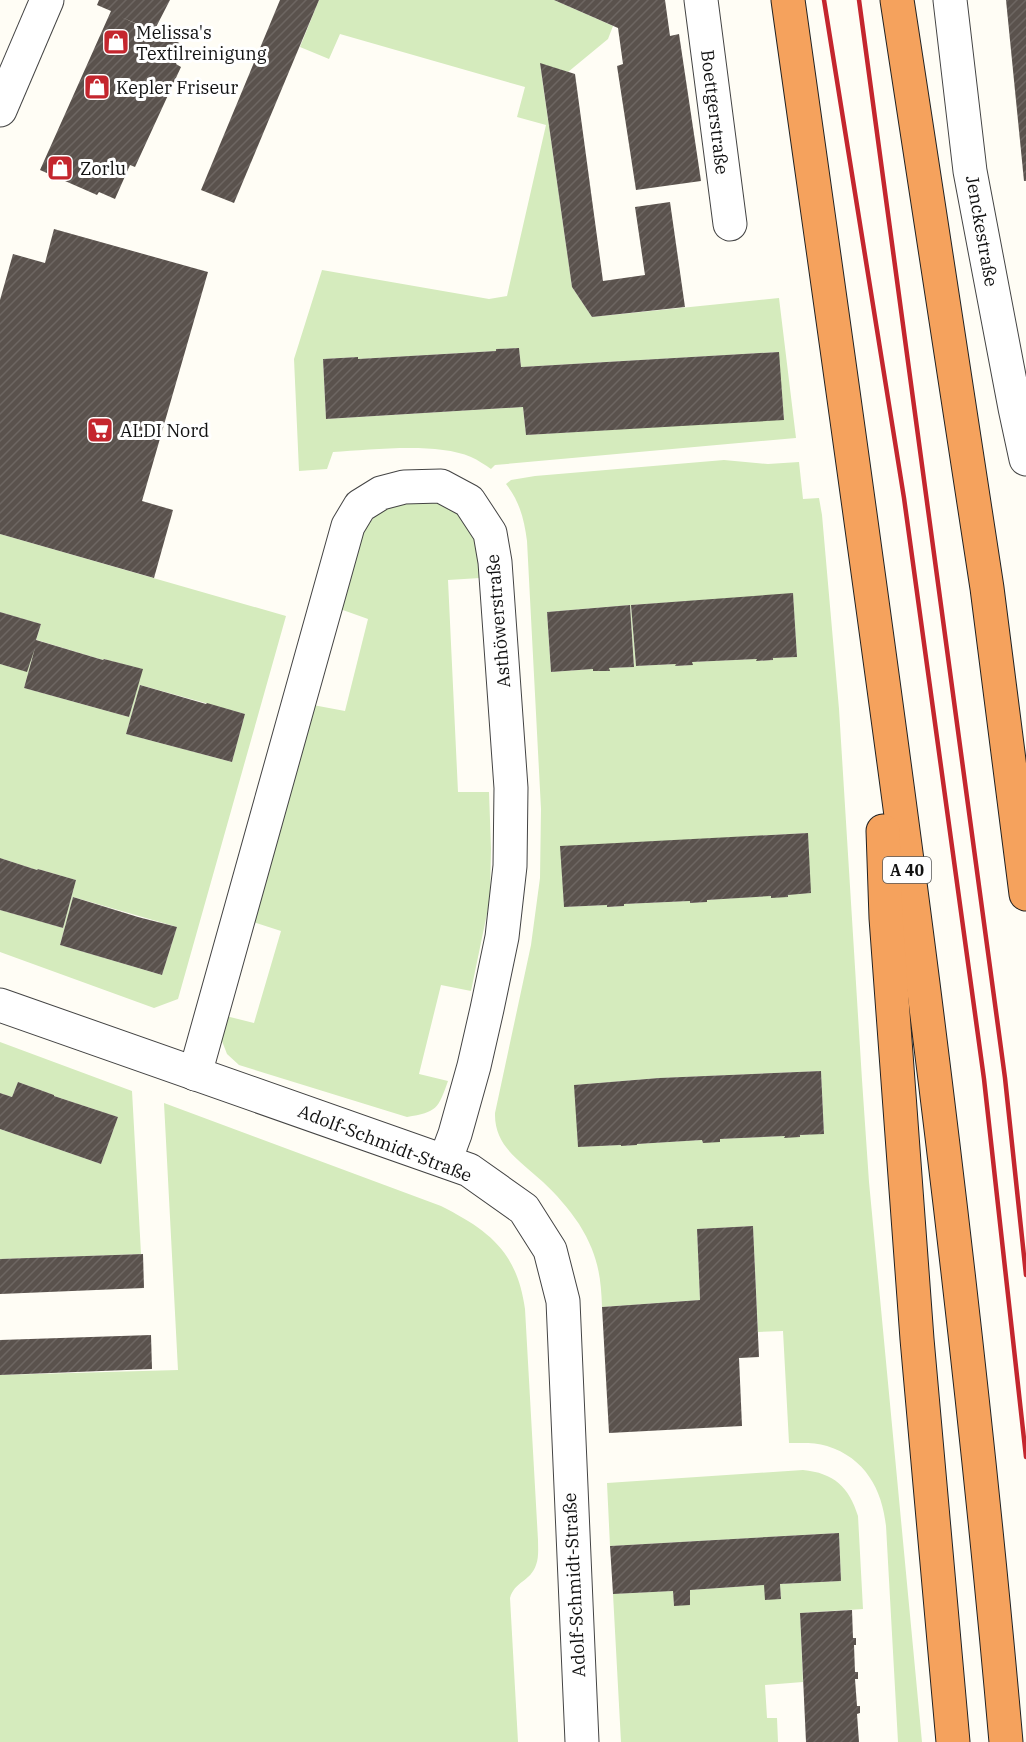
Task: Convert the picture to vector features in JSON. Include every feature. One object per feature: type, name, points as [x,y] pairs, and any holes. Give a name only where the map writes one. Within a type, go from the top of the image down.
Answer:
[{"type":"highway","name":"A 40","points":[[788,0],[877,635],[947,1174],[995,1618],[1006,1742]]},
{"type":"highway","points":[[897,0],[987,588],[1026,894]]},
{"type":"highway","points":[[987,588],[1026,729]]},
{"type":"highway","points":[[877,635],[886,918],[917,1339],[953,1742]]},
{"type":"street","points":[[0,110],[47,0]]},
{"type":"street","name":"Boettgerstraße","points":[[701,0],[730,224]]},
{"type":"street","name":"Jenckestraße","points":[[950,0],[970,171],[1020,406],[1026,459]]},
{"type":"street","name":"Asthöwerstraße","points":[[195,1074],[348,526],[360,506],[381,493],[404,487],[441,486],[469,501],[490,533],[495,562],[511,788],[510,866],[502,938],[474,1066],[445,1161]]},
{"type":"street","name":"Adolf-Schmidt-Straße","points":[[0,1005],[469,1170],[524,1209],[550,1250],[562,1300],[582,1742]]},
{"type":"green space","points":[[319,0],[554,0],[613,26],[608,39],[568,72],[540,64],[572,287],[592,317],[779,298],[796,438],[495,465],[491,469],[457,452],[422,448],[333,452],[327,469],[299,471],[294,359],[322,270],[489,299],[507,296],[546,125],[517,117],[525,87],[340,34],[329,59],[300,47]],"holes":[[[519,348],[521,367],[778,352],[784,419],[526,435],[523,407],[326,419],[323,359],[357,357],[358,359]]]},
{"type":"green space","points":[[724,460],[768,464],[799,462],[803,499],[819,498],[839,709],[869,1182],[922,1742],[898,1742],[884,1512],[876,1488],[852,1458],[822,1445],[789,1443],[783,1331],[758,1332],[753,1226],[697,1229],[700,1300],[602,1307],[597,1264],[579,1224],[553,1192],[510,1152],[499,1135],[495,1113],[531,945],[540,878],[541,809],[527,541],[521,511],[506,484],[511,480]],"holes":[[[793,594],[797,657],[757,661],[757,659],[692,662],[692,665],[676,666],[676,664],[636,666],[631,605]],[[630,605],[634,667],[609,668],[609,671],[594,671],[593,669],[551,672],[547,612]],[[808,833],[810,893],[690,903],[690,901],[624,904],[624,906],[608,907],[607,905],[564,907],[561,847]],[[821,1071],[824,1133],[800,1135],[800,1137],[578,1147],[575,1085],[659,1078]]]},
{"type":"green space","points":[[420,498],[451,509],[461,516],[468,524],[476,547],[480,578],[448,580],[458,792],[489,792],[490,899],[471,991],[441,985],[419,1074],[448,1081],[445,1090],[439,1103],[431,1111],[407,1117],[239,1065],[227,1054],[220,1036],[226,1016],[254,1023],[281,931],[253,922],[313,705],[345,711],[368,619],[340,609],[363,530],[380,511],[400,501]]},
{"type":"green space","points":[[0,534],[286,616],[178,999],[154,1008],[0,952],[0,910],[63,928],[76,880],[0,858],[0,664],[27,671],[41,624],[0,612]],"holes":[[[37,640],[142,669],[129,717],[24,688]],[[140,685],[245,714],[232,762],[126,734]],[[73,897],[177,927],[162,975],[60,945]]]},
{"type":"green space","points":[[0,1042],[132,1091],[141,1254],[0,1259],[0,1129],[101,1164],[118,1117],[18,1082],[12,1097],[0,1093]]},
{"type":"green space","points":[[164,1103],[441,1206],[487,1235],[508,1258],[521,1289],[525,1309],[538,1540],[538,1559],[534,1570],[515,1588],[510,1598],[518,1742],[0,1742],[0,1375],[178,1370]]},
{"type":"green space","points":[[803,1470],[832,1478],[845,1489],[854,1506],[858,1516],[863,1609],[800,1613],[803,1682],[765,1685],[767,1718],[777,1718],[778,1742],[621,1742],[613,1594],[673,1591],[674,1606],[690,1590],[764,1585],[781,1599],[780,1584],[841,1581],[839,1533],[610,1546],[607,1483]]},
{"type":"building","points":[[99,0],[170,0],[154,31],[121,17],[184,45],[176,64],[181,67],[135,167],[130,165],[115,199],[99,192],[97,195],[40,170],[111,11],[97,5]]},
{"type":"building","points":[[280,0],[319,0],[234,203],[201,190]]},
{"type":"building","points":[[554,0],[665,0],[670,36],[679,34],[701,181],[636,190],[617,66],[623,64],[618,28]]},
{"type":"building","points":[[1006,0],[1026,0],[1026,181],[1024,181]]},
{"type":"building","points":[[540,63],[575,74],[603,281],[645,275],[635,207],[670,202],[685,307],[592,317],[572,287]]},
{"type":"building","name":"ALDI Nord","points":[[54,229],[208,272],[142,501],[173,510],[154,578],[0,534],[0,300],[13,254],[45,263]]},
{"type":"building","points":[[519,348],[521,367],[779,352],[784,420],[526,435],[523,407],[326,419],[323,359],[358,357],[358,359]]},
{"type":"building","points":[[793,593],[797,657],[756,661],[757,659],[692,662],[693,665],[636,666],[631,605]]},
{"type":"building","points":[[630,605],[634,667],[609,668],[610,671],[593,671],[593,669],[551,672],[547,612]]},
{"type":"building","points":[[0,612],[41,624],[36,640],[143,669],[129,717],[24,688],[35,648],[27,672],[0,664]]},
{"type":"building","points":[[140,685],[245,714],[232,762],[126,734]]},
{"type":"building","points":[[808,833],[811,893],[788,895],[788,897],[771,898],[771,896],[690,903],[690,901],[607,907],[607,905],[564,907],[560,846]]},
{"type":"building","points":[[0,858],[76,880],[63,928],[0,910]]},
{"type":"building","points":[[73,897],[177,927],[162,975],[60,945]]},
{"type":"building","points":[[821,1071],[824,1134],[784,1138],[785,1136],[720,1139],[720,1142],[703,1143],[702,1140],[578,1147],[574,1085],[659,1078]]},
{"type":"building","points":[[18,1082],[118,1117],[101,1164],[0,1129],[0,1093],[12,1097]]},
{"type":"building","points":[[753,1226],[759,1357],[739,1358],[742,1426],[609,1433],[602,1307],[700,1300],[697,1229]]},
{"type":"building","points":[[143,1254],[144,1288],[0,1294],[0,1259]]},
{"type":"building","points":[[151,1335],[152,1369],[0,1375],[0,1340]]},
{"type":"building","points":[[839,1533],[841,1581],[780,1584],[781,1599],[765,1600],[764,1585],[690,1590],[690,1605],[674,1606],[673,1591],[613,1594],[610,1546]]},
{"type":"building","points":[[852,1610],[853,1638],[856,1638],[855,1672],[858,1672],[858,1679],[855,1679],[857,1706],[860,1706],[860,1713],[857,1714],[859,1742],[806,1742],[800,1613]]},
{"type":"railway","points":[[824,0],[904,498],[984,1079],[1026,1457]]},
{"type":"railway","points":[[859,0],[1005,1078],[1026,1275]]},
{"type":"place","name":"Melissa's Textilreinigung","points":[[116,42]]},
{"type":"place","name":"Kepler Friseur","points":[[97,87]]},
{"type":"place","name":"Zorlu","points":[[60,168]]},
{"type":"place","name":"ALDI Nord","points":[[100,430]]}]
